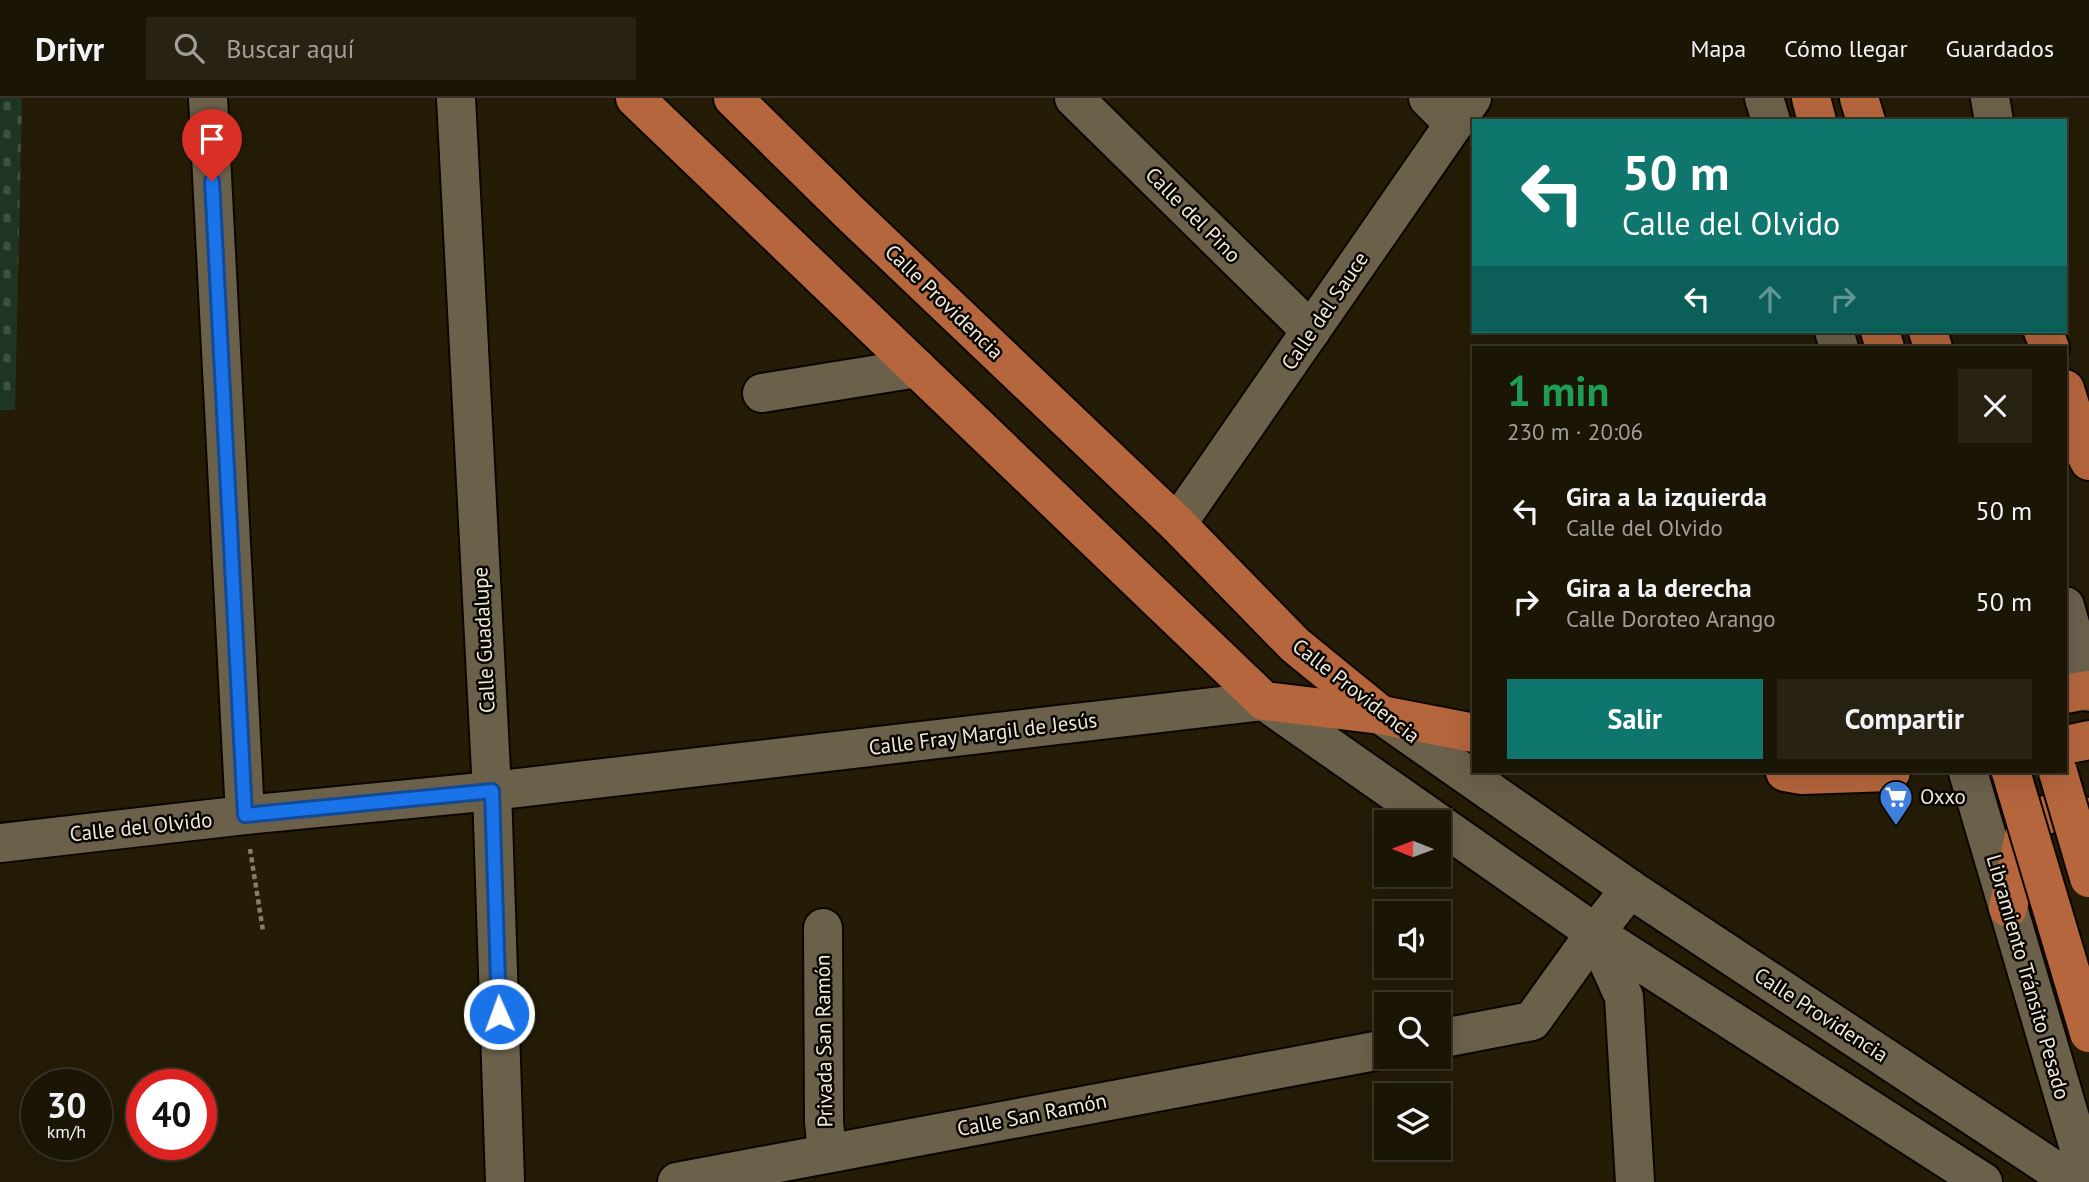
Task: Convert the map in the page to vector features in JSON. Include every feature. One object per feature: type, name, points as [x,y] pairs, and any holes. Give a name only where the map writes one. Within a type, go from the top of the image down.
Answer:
[{"type":"main road","points":[[635,98],[1264,701]]},
{"type":"main road","name":"Calle Providencia","points":[[733,98],[1177,524],[1295,645],[1381,715]]},
{"type":"main road","points":[[1811,98],[1816,119]]},
{"type":"main road","points":[[1859,98],[1865,119]]},
{"type":"main road","points":[[2067,395],[2089,461]]},
{"type":"main road","points":[[2067,694],[2089,691]]},
{"type":"main road","name":"Calle Fray Margil de Jesús","points":[[1264,701],[1381,715],[1472,733]]},
{"type":"main road","points":[[2067,745],[2089,740]]},
{"type":"main road","points":[[1790,773],[1861,773]]},
{"type":"main road","points":[[2011,773],[2089,1033]]},
{"type":"main road","points":[[2058,773],[2089,878]]},
{"type":"main road","points":[[2008,908],[2025,831],[2043,816],[2055,812],[2074,813],[2089,818]]},
{"type":"street","points":[[208,98],[245,815]]},
{"type":"street","name":"Calle Guadalupe","points":[[456,98],[492,791],[505,1182]]},
{"type":"street","name":"Calle del Pino","points":[[1074,98],[1311,331]]},
{"type":"street","points":[[1764,98],[1770,119]]},
{"type":"street","points":[[1990,98],[1994,119]]},
{"type":"street","name":"Calle del Sauce","points":[[1177,524],[1311,331],[1451,106]]},
{"type":"street","points":[[762,393],[917,368]]},
{"type":"street","points":[[2067,613],[2089,691]]},
{"type":"street","points":[[1264,701],[1419,810]]},
{"type":"street","name":"Calle Fray Margil de Jesús","points":[[492,791],[1264,701]]},
{"type":"street","name":"Calle Providencia","points":[[1381,715],[1630,888],[2072,1181]]},
{"type":"street","name":"Libramiento Tránsito Pesado","points":[[1968,773],[2008,908],[2072,1181]]},
{"type":"street","name":"Calle del Olvido","points":[[0,843],[492,791]]},
{"type":"street","points":[[1451,832],[1595,933],[1983,1182]]},
{"type":"street","points":[[1451,1037],[1532,1021],[1630,888]]},
{"type":"street","name":"Privada San Ramón","points":[[823,928],[824,1122],[827,1153]]},
{"type":"street","points":[[1595,933],[1624,997],[1635,1182]]},
{"type":"street","name":"Calle San Ramón","points":[[677,1182],[1374,1050]]},
{"type":"path","points":[[245,815],[262,931]]},
{"type":"green space","points":[[0,98],[22,98],[15,410],[0,410]]},
{"type":"place","name":"Oxxo","points":[[1896,827]]},
{"type":"route","points":[[212,181],[245,815],[492,791],[499,1014]]}]
